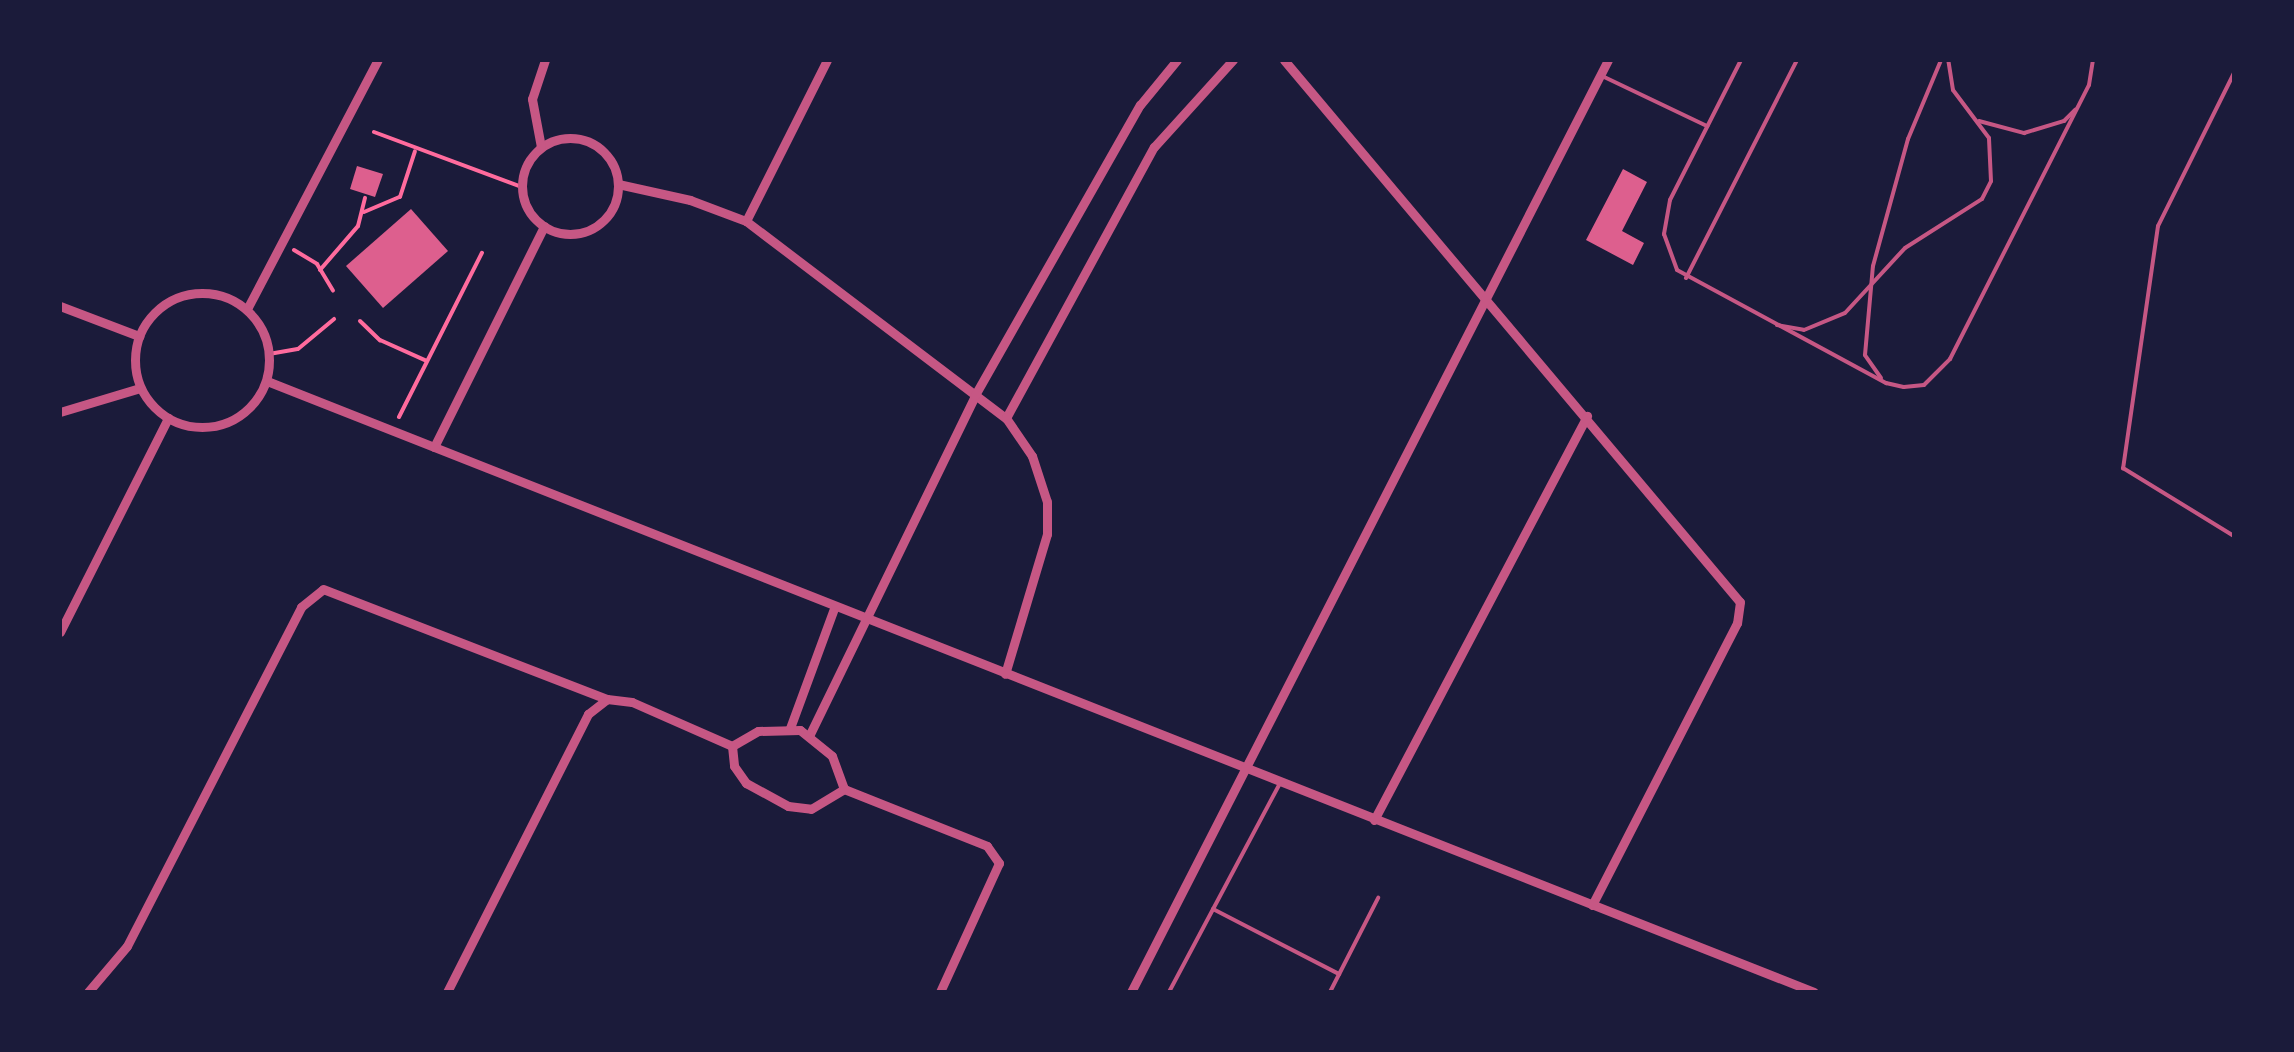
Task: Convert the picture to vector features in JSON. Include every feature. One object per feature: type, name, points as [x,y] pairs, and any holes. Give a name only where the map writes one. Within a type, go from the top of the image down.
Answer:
[{"type":"street","points":[[246,309],[378,60]]},
{"type":"street","points":[[541,147],[532,99],[545,60]]},
{"type":"street","points":[[746,221],[827,60]]},
{"type":"street","points":[[810,734],[863,617],[974,395],[1140,104],[1178,60]]},
{"type":"street","points":[[1006,418],[1154,147],[1232,60]]},
{"type":"street","points":[[1284,60],[1740,602],[1736,624],[1592,905]]},
{"type":"street","points":[[1131,992],[1608,60]]},
{"type":"street","points":[[562,138],[585,140],[612,162],[618,184],[614,206],[589,230],[566,234],[544,226],[528,210],[522,188],[526,165],[541,147],[562,138]]},
{"type":"street","points":[[618,184],[690,200],[746,221],[1006,418],[1032,456],[1047,502],[1047,534],[1005,674]]},
{"type":"street","points":[[434,447],[544,226]]},
{"type":"street","points":[[213,294],[246,309],[269,354],[266,380],[258,398],[226,423],[197,427],[168,418],[140,388],[138,336],[160,307],[176,298],[213,294]]},
{"type":"street","points":[[60,306],[138,336]]},
{"type":"street","points":[[266,380],[1244,770],[1814,992]]},
{"type":"street","points":[[60,412],[140,388]]},
{"type":"street","points":[[1374,820],[1587,416]]},
{"type":"street","points":[[60,632],[168,418]]},
{"type":"street","points":[[88,992],[127,946],[301,607],[323,589],[607,699],[632,702],[732,746]]},
{"type":"street","points":[[790,728],[836,606]]},
{"type":"street","points":[[447,992],[588,714],[607,699]]},
{"type":"street","points":[[732,746],[758,731],[790,728],[810,734],[832,756],[844,790],[986,846],[999,863],[940,992]]},
{"type":"street","points":[[732,746],[734,766],[746,783],[788,806],[812,809],[844,790]]},
{"type":"lane","points":[[1741,60],[1666,218],[1668,250],[1686,278],[1772,325],[1886,383],[1924,384],[1941,373],[2078,108],[2093,60]]},
{"type":"lane","points":[[1686,278],[1797,60]]},
{"type":"lane","points":[[1886,383],[1865,355],[1870,284],[1908,139],[1941,60]]},
{"type":"lane","points":[[1772,325],[1804,330],[1825,324],[1905,248],[1982,199],[1993,159],[1979,121],[1953,90],[1948,60]]},
{"type":"lane","points":[[2234,74],[2158,226],[2123,468],[2234,536]]},
{"type":"lane","points":[[1600,75],[1708,126]]},
{"type":"lane","points":[[1979,121],[2024,133],[2064,122],[2078,108]]},
{"type":"lane","points":[[1169,992],[1280,783]]},
{"type":"lane","points":[[1330,992],[1378,898]]},
{"type":"lane","points":[[1213,909],[1339,974]]},
{"type":"path","points":[[374,132],[426,155],[429,148],[522,188]]},
{"type":"path","points":[[320,270],[364,212],[400,197],[416,150]]},
{"type":"path","points":[[364,212],[365,198]]},
{"type":"path","points":[[281,244],[311,258],[333,290]]},
{"type":"path","points":[[392,430],[482,253]]},
{"type":"path","points":[[269,354],[298,350],[334,319]]},
{"type":"path","points":[[360,321],[380,340],[427,361]]},
{"type":"building","points":[[357,166],[383,174],[375,197],[350,189]]},
{"type":"building","points":[[1623,169],[1647,182],[1622,231],[1644,243],[1633,265],[1586,240]]},
{"type":"building","points":[[411,209],[448,251],[383,308],[346,266]]}]
